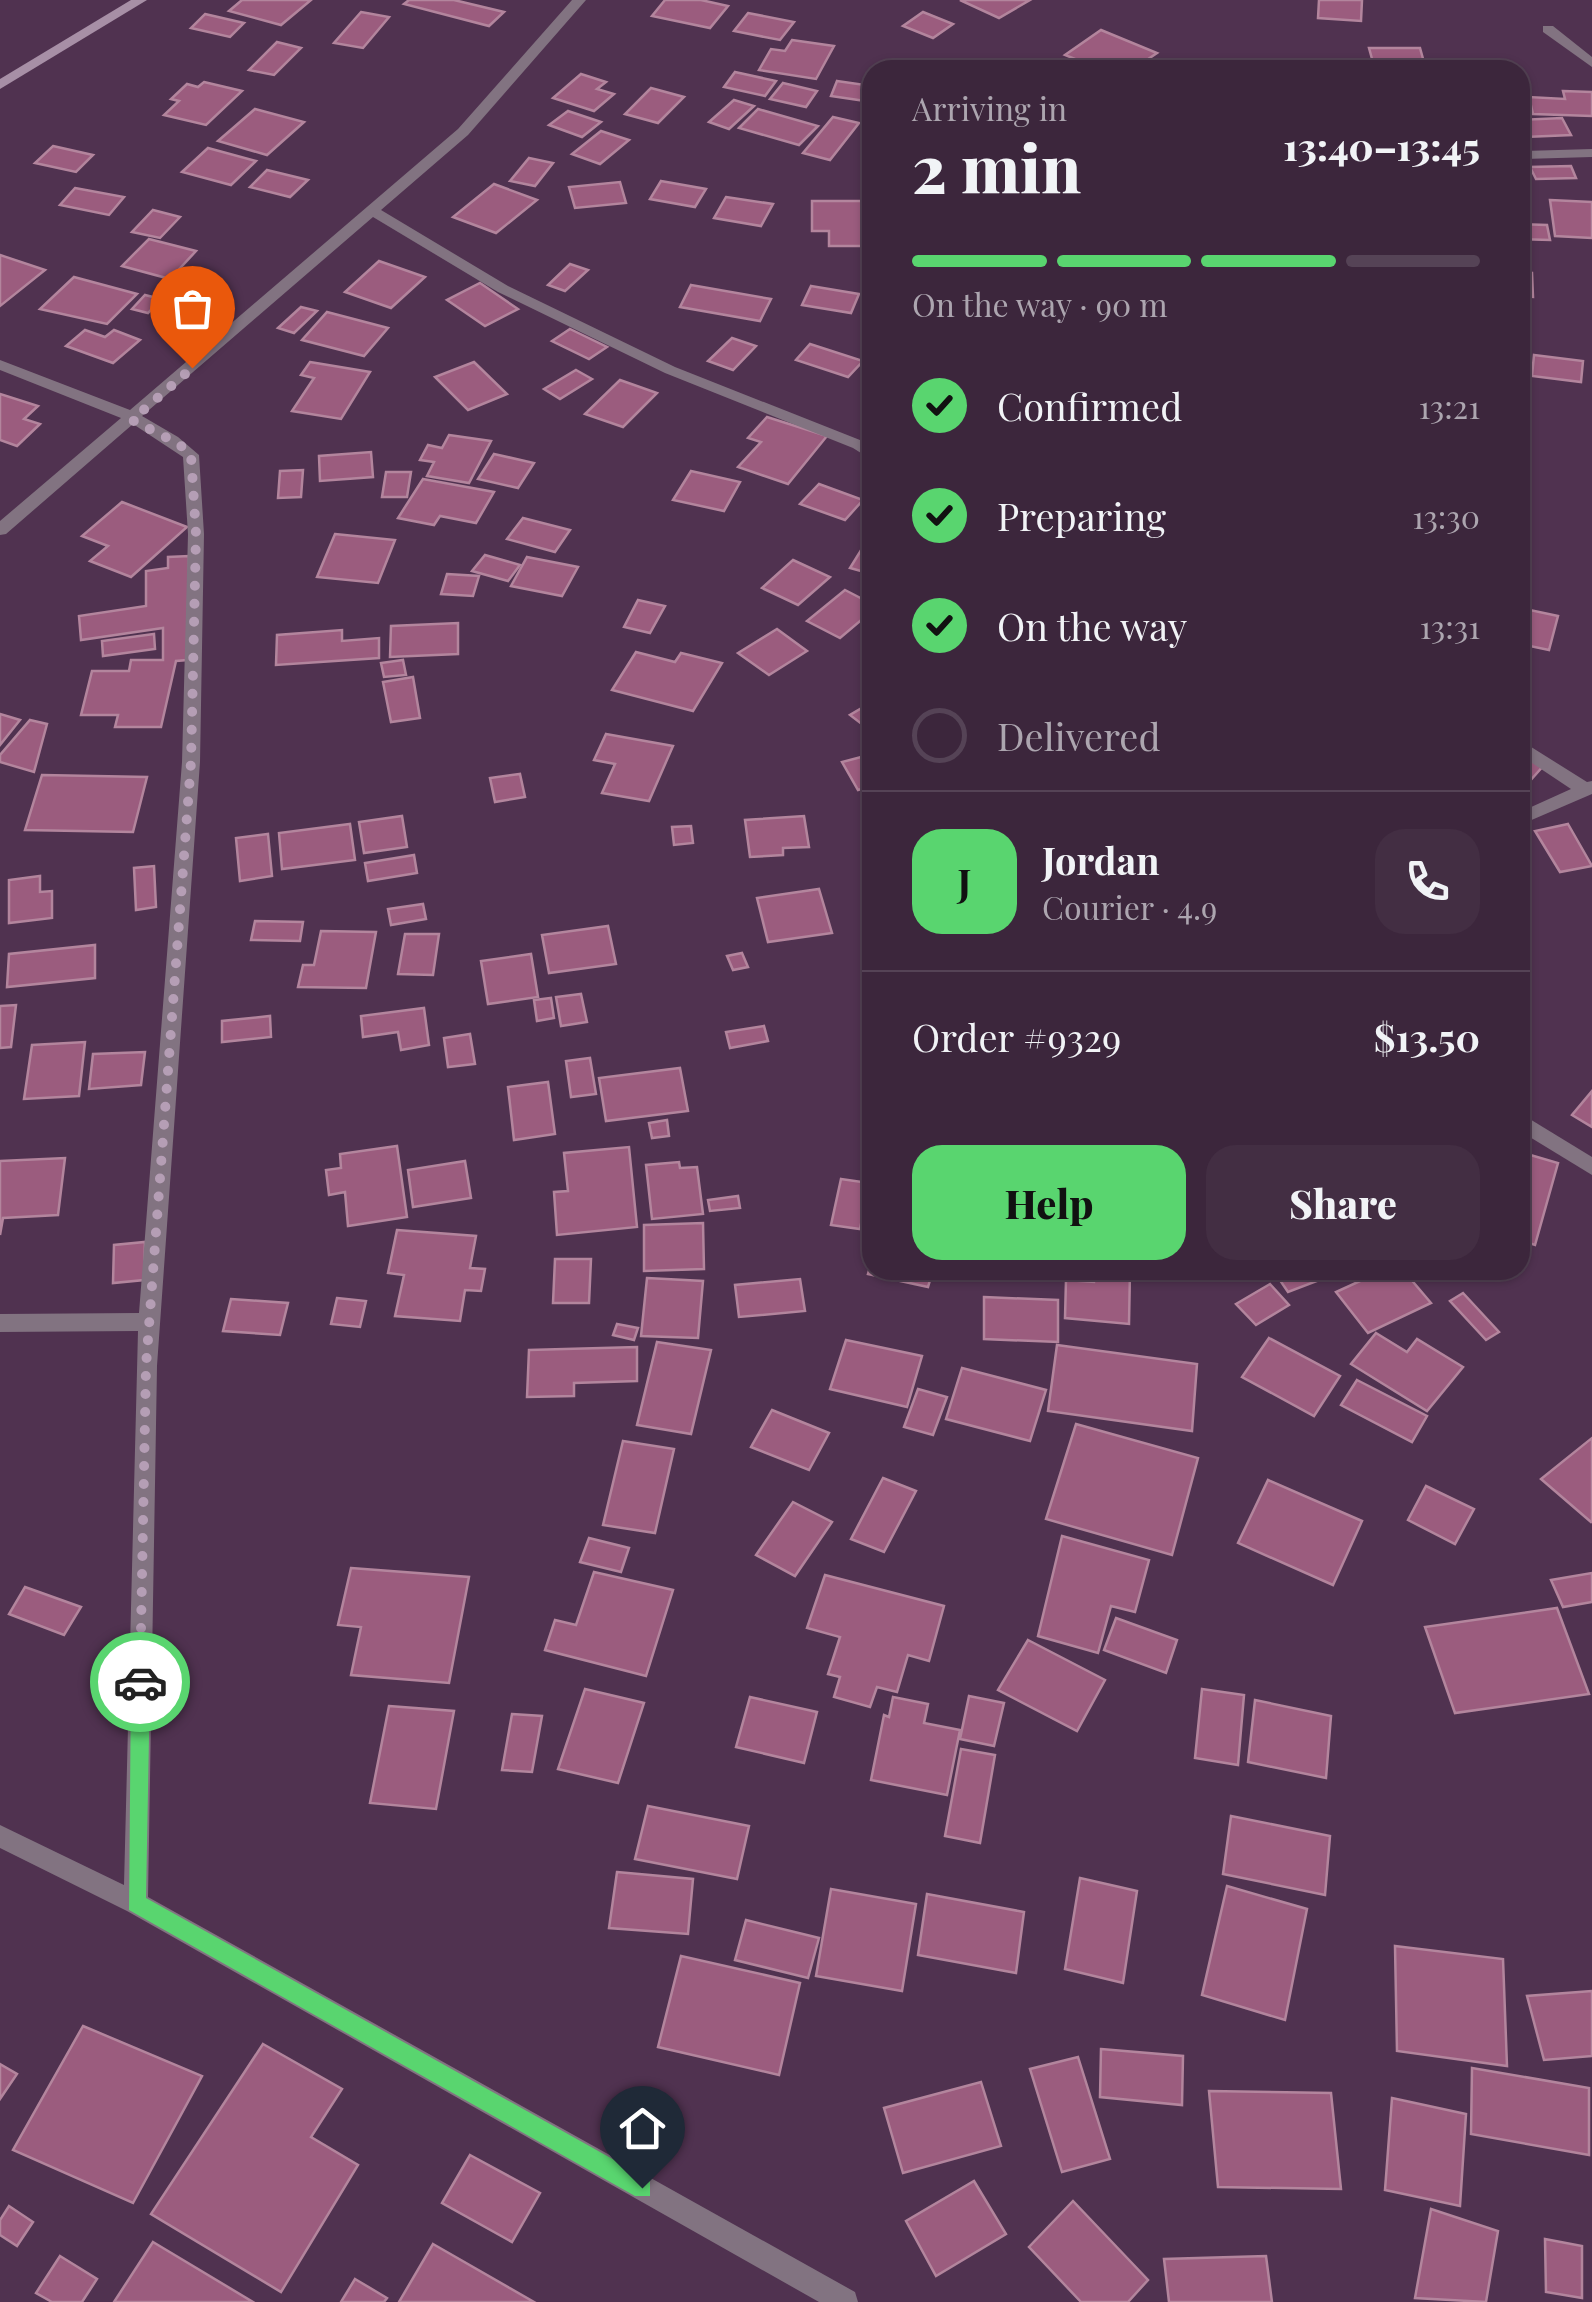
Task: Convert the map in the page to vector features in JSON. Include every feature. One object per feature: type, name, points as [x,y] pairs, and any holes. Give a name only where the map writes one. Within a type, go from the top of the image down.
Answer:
[{"type":"street","points":[[0,85],[140,0]]},
{"type":"street","points":[[0,530],[463,132],[579,0]]},
{"type":"street","points":[[1548,29],[1592,63]]},
{"type":"street","points":[[1530,155],[1592,153]]},
{"type":"street","points":[[372,210],[536,305],[670,370],[862,447]]},
{"type":"street","points":[[0,365],[132,420],[179,444],[191,455],[196,534],[191,762],[150,1322],[136,1903]]},
{"type":"street","points":[[1530,752],[1589,788]]},
{"type":"street","points":[[1530,815],[1589,788]]},
{"type":"street","points":[[1530,1127],[1592,1166]]},
{"type":"street","points":[[0,1323],[150,1322]]},
{"type":"street","points":[[0,1836],[136,1903],[845,2302]]},
{"type":"building","points":[[242,0],[311,0],[281,25],[229,11]]},
{"type":"building","points":[[409,0],[454,0],[504,12],[489,26],[404,4]]},
{"type":"building","points":[[665,0],[701,0],[728,6],[710,28],[652,16]]},
{"type":"building","points":[[960,0],[1030,0],[999,18]]},
{"type":"building","points":[[1319,0],[1362,0],[1361,21],[1318,18]]},
{"type":"building","points":[[361,12],[389,17],[363,48],[334,43]]},
{"type":"building","points":[[923,12],[953,24],[933,38],[903,26]]},
{"type":"building","points":[[748,13],[794,22],[780,40],[734,31]]},
{"type":"building","points":[[205,14],[244,23],[230,37],[191,28]]},
{"type":"building","points":[[1101,30],[1157,53],[1147,60],[1077,60],[1065,55]]},
{"type":"building","points":[[792,40],[834,46],[816,79],[759,70],[771,49],[785,51]]},
{"type":"building","points":[[277,42],[301,48],[274,75],[249,70]]},
{"type":"building","points":[[1369,48],[1420,48],[1423,60],[1372,60]]},
{"type":"building","points":[[735,72],[776,81],[765,96],[724,87]]},
{"type":"building","points":[[581,74],[606,82],[597,89],[614,94],[594,111],[553,98]]},
{"type":"building","points":[[837,81],[862,85],[862,101],[831,96]]},
{"type":"building","points":[[204,82],[242,91],[206,125],[164,115],[179,101],[171,99],[187,84],[198,87]]},
{"type":"building","points":[[783,83],[817,91],[806,107],[770,99]]},
{"type":"building","points":[[651,88],[684,97],[658,123],[625,114]]},
{"type":"building","points":[[1563,91],[1592,92],[1592,116],[1533,114],[1530,97],[1565,99]]},
{"type":"building","points":[[734,100],[754,106],[729,129],[709,122]]},
{"type":"building","points":[[255,109],[304,122],[267,155],[218,141]]},
{"type":"building","points":[[758,109],[818,126],[799,145],[739,128]]},
{"type":"building","points":[[568,111],[601,122],[582,137],[549,125]]},
{"type":"building","points":[[833,117],[859,123],[830,160],[803,153]]},
{"type":"building","points":[[1562,118],[1571,135],[1530,137],[1530,120]]},
{"type":"building","points":[[601,131],[629,140],[600,164],[572,154]]},
{"type":"building","points":[[53,146],[93,155],[76,172],[35,163]]},
{"type":"building","points":[[208,148],[256,161],[231,185],[182,172]]},
{"type":"building","points":[[529,158],[553,163],[535,186],[510,181]]},
{"type":"building","points":[[1571,166],[1576,178],[1536,179],[1530,167]]},
{"type":"building","points":[[267,170],[308,180],[290,197],[250,187]]},
{"type":"building","points":[[661,181],[706,189],[695,207],[650,199]]},
{"type":"building","points":[[620,182],[626,203],[575,208],[569,187]]},
{"type":"building","points":[[494,184],[537,200],[496,233],[453,217]]},
{"type":"building","points":[[75,188],[124,197],[109,215],[60,205]]},
{"type":"building","points":[[726,197],[773,204],[761,226],[714,218]]},
{"type":"building","points":[[1550,200],[1592,202],[1592,238],[1555,236]]},
{"type":"building","points":[[812,201],[862,201],[862,246],[829,246],[829,231],[812,231]]},
{"type":"building","points":[[153,210],[180,217],[160,238],[132,232]]},
{"type":"building","points":[[1530,224],[1547,225],[1550,240],[1530,239]]},
{"type":"building","points":[[149,239],[196,251],[170,279],[122,266]]},
{"type":"building","points":[[0,255],[45,270],[0,306]]},
{"type":"building","points":[[379,261],[425,277],[391,308],[345,292]]},
{"type":"building","points":[[570,264],[588,270],[565,291],[548,285]]},
{"type":"building","points":[[74,277],[137,294],[107,324],[40,309]]},
{"type":"building","points":[[480,283],[518,309],[485,326],[447,300]]},
{"type":"building","points":[[691,285],[771,299],[760,321],[680,307]]},
{"type":"building","points":[[811,286],[859,294],[851,313],[802,305]]},
{"type":"building","points":[[145,295],[161,299],[148,313],[132,309]]},
{"type":"building","points":[[301,307],[317,311],[294,333],[278,328]]},
{"type":"building","points":[[327,312],[388,328],[364,356],[302,340]]},
{"type":"building","points":[[570,329],[607,347],[589,359],[552,341]]},
{"type":"building","points":[[85,330],[105,337],[114,330],[140,340],[113,363],[66,346]]},
{"type":"building","points":[[732,338],[756,346],[733,370],[708,361]]},
{"type":"building","points":[[810,344],[862,362],[848,377],[796,360]]},
{"type":"building","points":[[1534,355],[1583,361],[1581,382],[1532,376]]},
{"type":"building","points":[[310,362],[370,372],[341,419],[292,411],[314,378],[301,375]]},
{"type":"building","points":[[474,362],[507,394],[468,410],[435,377]]},
{"type":"building","points":[[576,370],[592,379],[560,399],[544,389]]},
{"type":"building","points":[[620,380],[657,393],[623,427],[585,414]]},
{"type":"building","points":[[0,394],[38,406],[24,419],[40,424],[17,446],[0,440]]},
{"type":"building","points":[[767,417],[827,436],[788,484],[738,467],[761,442],[748,438]]},
{"type":"building","points":[[449,435],[491,441],[469,483],[427,476],[434,462],[420,460],[428,445],[442,448]]},
{"type":"building","points":[[371,452],[373,477],[320,481],[319,456]]},
{"type":"building","points":[[494,454],[534,463],[518,488],[478,479]]},
{"type":"building","points":[[303,470],[301,497],[278,498],[280,471]]},
{"type":"building","points":[[691,471],[740,482],[724,511],[673,500]]},
{"type":"building","points":[[386,472],[411,472],[407,497],[382,497]]},
{"type":"building","points":[[423,479],[494,492],[476,523],[440,516],[434,525],[398,518]]},
{"type":"building","points":[[819,484],[862,500],[845,520],[800,504]]},
{"type":"building","points":[[122,502],[187,527],[131,577],[90,561],[108,546],[82,536]]},
{"type":"building","points":[[523,518],[570,530],[555,552],[507,539]]},
{"type":"building","points":[[335,534],[395,540],[378,583],[317,577]]},
{"type":"building","points":[[862,549],[862,571],[850,568]]},
{"type":"building","points":[[485,555],[520,565],[508,581],[472,571]]},
{"type":"building","points":[[189,556],[187,660],[176,661],[161,727],[115,727],[118,715],[81,715],[92,671],[129,671],[131,660],[163,660],[163,628],[81,640],[79,616],[146,606],[146,571],[168,568],[168,557]]},
{"type":"building","points":[[527,557],[578,567],[562,596],[511,586]]},
{"type":"building","points":[[793,560],[830,577],[798,605],[762,588]]},
{"type":"building","points":[[447,574],[479,576],[473,596],[441,594]]},
{"type":"building","points":[[845,590],[862,599],[862,619],[840,638],[807,621]]},
{"type":"building","points":[[638,600],[665,606],[650,633],[624,627]]},
{"type":"building","points":[[1530,610],[1558,616],[1549,650],[1530,646]]},
{"type":"building","points":[[458,623],[458,654],[390,657],[391,626]]},
{"type":"building","points":[[777,629],[807,651],[769,675],[738,653]]},
{"type":"building","points":[[342,630],[342,641],[379,638],[379,658],[276,665],[277,635]]},
{"type":"building","points":[[154,634],[155,649],[103,656],[102,641]]},
{"type":"building","points":[[636,652],[675,662],[681,653],[722,663],[693,711],[612,690]]},
{"type":"building","points":[[403,660],[406,675],[384,677],[381,663]]},
{"type":"building","points":[[413,677],[420,718],[391,722],[383,682]]},
{"type":"building","points":[[862,708],[862,724],[850,715]]},
{"type":"building","points":[[0,714],[20,720],[0,745]]},
{"type":"building","points":[[30,720],[47,724],[34,772],[0,762],[0,755]]},
{"type":"building","points":[[606,734],[673,746],[649,801],[602,793],[615,764],[594,760]]},
{"type":"building","points":[[862,757],[862,789],[858,790],[842,762]]},
{"type":"building","points":[[1530,757],[1545,764],[1530,781]]},
{"type":"building","points":[[520,774],[525,797],[495,802],[490,778]]},
{"type":"building","points":[[42,775],[147,777],[133,832],[25,830]]},
{"type":"building","points":[[402,816],[407,847],[364,853],[359,822]]},
{"type":"building","points":[[804,816],[809,847],[783,848],[783,855],[750,857],[745,820]]},
{"type":"building","points":[[350,824],[355,860],[282,869],[279,833]]},
{"type":"building","points":[[1568,824],[1592,866],[1560,872],[1535,831]]},
{"type":"building","points":[[691,826],[693,843],[674,845],[672,827]]},
{"type":"building","points":[[268,834],[272,876],[240,881],[236,838]]},
{"type":"building","points":[[414,855],[417,873],[368,881],[365,863]]},
{"type":"building","points":[[154,866],[156,907],[136,910],[134,868]]},
{"type":"building","points":[[40,876],[40,892],[52,891],[52,918],[9,923],[9,880]]},
{"type":"building","points":[[819,889],[832,933],[768,942],[757,898]]},
{"type":"building","points":[[423,904],[426,919],[391,925],[388,909]]},
{"type":"building","points":[[255,921],[303,922],[300,941],[251,940]]},
{"type":"building","points":[[608,926],[616,964],[549,973],[542,935]]},
{"type":"building","points":[[321,931],[376,932],[366,988],[298,987],[303,965],[314,965]]},
{"type":"building","points":[[405,934],[439,934],[433,975],[398,974]]},
{"type":"building","points":[[95,945],[95,978],[7,987],[9,954]]},
{"type":"building","points":[[742,953],[748,967],[733,970],[727,956]]},
{"type":"building","points":[[531,954],[538,997],[488,1004],[481,961]]},
{"type":"building","points":[[581,994],[587,1022],[561,1026],[556,997]]},
{"type":"building","points":[[551,998],[554,1018],[537,1021],[534,1000]]},
{"type":"building","points":[[16,1005],[11,1047],[0,1048],[0,1006]]},
{"type":"building","points":[[424,1008],[429,1045],[401,1050],[398,1032],[363,1037],[361,1016]]},
{"type":"building","points":[[270,1016],[271,1037],[222,1042],[222,1021]]},
{"type":"building","points":[[764,1026],[768,1041],[730,1048],[726,1032]]},
{"type":"building","points":[[470,1034],[475,1064],[448,1067],[444,1038]]},
{"type":"building","points":[[85,1042],[79,1096],[24,1099],[32,1045]]},
{"type":"building","points":[[145,1052],[141,1085],[89,1089],[93,1054]]},
{"type":"building","points":[[590,1058],[596,1094],[571,1097],[566,1061]]},
{"type":"building","points":[[680,1068],[688,1111],[606,1121],[599,1078]]},
{"type":"building","points":[[548,1082],[555,1134],[514,1140],[508,1087]]},
{"type":"building","points":[[1592,1091],[1592,1127],[1572,1115]]},
{"type":"building","points":[[667,1120],[669,1136],[652,1138],[649,1123]]},
{"type":"building","points":[[397,1146],[407,1217],[348,1226],[345,1192],[329,1195],[326,1170],[341,1168],[340,1154]]},
{"type":"building","points":[[629,1147],[637,1227],[557,1235],[554,1192],[568,1191],[564,1153]]},
{"type":"building","points":[[1530,1155],[1558,1163],[1535,1245],[1530,1243]]},
{"type":"building","points":[[65,1158],[58,1215],[3,1218],[0,1235],[0,1161]]},
{"type":"building","points":[[465,1161],[471,1198],[413,1207],[408,1170]]},
{"type":"building","points":[[679,1162],[680,1168],[697,1167],[703,1214],[652,1219],[646,1165]]},
{"type":"building","points":[[841,1179],[862,1182],[860,1229],[831,1225]]},
{"type":"building","points":[[738,1196],[740,1208],[710,1211],[708,1200]]},
{"type":"building","points":[[703,1223],[704,1269],[644,1271],[644,1225]]},
{"type":"building","points":[[397,1230],[476,1236],[470,1268],[485,1269],[481,1291],[465,1290],[460,1321],[395,1316],[404,1275],[388,1273]]},
{"type":"building","points":[[145,1242],[144,1280],[113,1283],[114,1245]]},
{"type":"building","points":[[555,1259],[591,1259],[589,1303],[553,1303]]},
{"type":"building","points":[[647,1278],[703,1281],[698,1338],[641,1336]]},
{"type":"building","points":[[800,1279],[805,1311],[739,1317],[735,1285]]},
{"type":"building","points":[[896,1280],[930,1280],[928,1287]]},
{"type":"building","points":[[1066,1280],[1130,1280],[1129,1324],[1065,1318]]},
{"type":"building","points":[[1280,1280],[1319,1280],[1288,1292]]},
{"type":"building","points":[[1362,1280],[1411,1280],[1431,1303],[1368,1333],[1336,1292]]},
{"type":"building","points":[[1270,1284],[1289,1305],[1256,1325],[1236,1304]]},
{"type":"building","points":[[1463,1293],[1499,1332],[1486,1340],[1450,1301]]},
{"type":"building","points":[[984,1297],[1058,1300],[1058,1342],[984,1339]]},
{"type":"building","points":[[337,1298],[366,1301],[360,1327],[331,1324]]},
{"type":"building","points":[[231,1299],[288,1303],[280,1335],[223,1331]]},
{"type":"building","points":[[617,1324],[638,1328],[634,1340],[613,1335]]},
{"type":"building","points":[[1376,1333],[1407,1352],[1417,1339],[1463,1367],[1427,1411],[1351,1364]]},
{"type":"building","points":[[1269,1338],[1340,1376],[1314,1416],[1242,1377]]},
{"type":"building","points":[[846,1340],[922,1356],[907,1407],[830,1389]]},
{"type":"building","points":[[657,1342],[711,1350],[691,1434],[637,1425]]},
{"type":"building","points":[[1057,1345],[1197,1364],[1192,1431],[1048,1411]]},
{"type":"building","points":[[637,1347],[637,1381],[574,1383],[574,1396],[527,1397],[529,1350]]},
{"type":"building","points":[[962,1368],[1046,1390],[1030,1441],[946,1419]]},
{"type":"building","points":[[1357,1380],[1427,1416],[1412,1442],[1341,1405]]},
{"type":"building","points":[[918,1389],[947,1397],[933,1435],[904,1427]]},
{"type":"building","points":[[772,1410],[829,1433],[809,1470],[751,1447]]},
{"type":"building","points":[[1076,1424],[1198,1458],[1172,1555],[1046,1519]]},
{"type":"building","points":[[1592,1438],[1592,1521],[1591,1522],[1541,1479]]},
{"type":"building","points":[[623,1441],[674,1449],[655,1533],[603,1525]]},
{"type":"building","points":[[883,1478],[916,1491],[884,1552],[851,1539]]},
{"type":"building","points":[[1268,1480],[1362,1521],[1333,1585],[1238,1543]]},
{"type":"building","points":[[1426,1486],[1474,1509],[1455,1544],[1408,1520]]},
{"type":"building","points":[[793,1502],[832,1522],[795,1576],[756,1555]]},
{"type":"building","points":[[1062,1536],[1149,1560],[1135,1612],[1111,1606],[1098,1653],[1038,1636]]},
{"type":"building","points":[[589,1538],[629,1548],[621,1572],[580,1562]]},
{"type":"building","points":[[351,1568],[469,1577],[449,1683],[351,1675],[361,1627],[338,1625]]},
{"type":"building","points":[[594,1572],[673,1590],[646,1676],[545,1650],[555,1620],[576,1625]]},
{"type":"building","points":[[1592,1573],[1592,1602],[1563,1607],[1551,1580]]},
{"type":"building","points":[[825,1575],[944,1606],[929,1661],[908,1655],[897,1692],[877,1687],[870,1707],[834,1697],[840,1677],[828,1674],[840,1637],[807,1628]]},
{"type":"building","points":[[25,1587],[81,1607],[64,1635],[9,1614]]},
{"type":"building","points":[[1557,1608],[1589,1694],[1455,1713],[1425,1627]]},
{"type":"building","points":[[1116,1618],[1177,1640],[1166,1673],[1104,1650]]},
{"type":"building","points":[[1028,1640],[1105,1680],[1077,1731],[998,1690]]},
{"type":"building","points":[[585,1689],[644,1703],[618,1783],[558,1769]]},
{"type":"building","points":[[1202,1689],[1244,1695],[1238,1765],[1195,1758]]},
{"type":"building","points":[[969,1696],[1004,1703],[994,1746],[960,1739]]},
{"type":"building","points":[[750,1697],[817,1712],[804,1763],[736,1747]]},
{"type":"building","points":[[893,1697],[928,1704],[924,1723],[960,1730],[947,1795],[871,1780],[884,1715],[889,1717]]},
{"type":"building","points":[[1255,1700],[1331,1716],[1326,1778],[1248,1762]]},
{"type":"building","points":[[389,1706],[454,1711],[436,1809],[370,1803]]},
{"type":"building","points":[[512,1714],[542,1716],[532,1772],[502,1770]]},
{"type":"building","points":[[961,1749],[995,1755],[980,1843],[945,1836]]},
{"type":"building","points":[[648,1806],[749,1826],[737,1879],[635,1859]]},
{"type":"building","points":[[1231,1816],[1330,1836],[1325,1895],[1223,1874]]},
{"type":"building","points":[[617,1872],[693,1879],[688,1934],[609,1928]]},
{"type":"building","points":[[1080,1878],[1137,1891],[1123,1983],[1065,1969]]},
{"type":"building","points":[[1227,1886],[1307,1909],[1285,2020],[1202,1995]]},
{"type":"building","points":[[831,1889],[916,1904],[902,1991],[816,1976]]},
{"type":"building","points":[[927,1894],[1024,1912],[1016,1973],[918,1955]]},
{"type":"building","points":[[746,1920],[819,1938],[808,1978],[735,1960]]},
{"type":"building","points":[[1395,1946],[1503,1959],[1507,2066],[1397,2051]]},
{"type":"building","points":[[681,1956],[800,1983],[779,2075],[658,2047]]},
{"type":"building","points":[[1592,1991],[1592,2056],[1544,2060],[1527,1996]]},
{"type":"building","points":[[83,2026],[202,2076],[133,2203],[13,2150]]},
{"type":"building","points":[[263,2044],[342,2089],[311,2137],[358,2165],[281,2292],[151,2214]]},
{"type":"building","points":[[1101,2049],[1183,2056],[1182,2105],[1100,2097]]},
{"type":"building","points":[[1078,2057],[1110,2159],[1062,2172],[1030,2069]]},
{"type":"building","points":[[0,2064],[17,2074],[0,2099]]},
{"type":"building","points":[[1472,2068],[1589,2088],[1589,2155],[1471,2134]]},
{"type":"building","points":[[981,2082],[1001,2146],[903,2173],[884,2108]]},
{"type":"building","points":[[1209,2091],[1331,2093],[1341,2189],[1218,2187]]},
{"type":"building","points":[[1392,2098],[1466,2114],[1460,2206],[1385,2190]]},
{"type":"building","points":[[470,2155],[540,2193],[512,2242],[442,2203]]},
{"type":"building","points":[[974,2181],[1006,2234],[936,2276],[906,2221]]},
{"type":"building","points":[[1073,2201],[1148,2280],[1128,2302],[1081,2302],[1029,2247]]},
{"type":"building","points":[[9,2206],[33,2222],[17,2246],[0,2235],[0,2220]]},
{"type":"building","points":[[1431,2209],[1498,2231],[1486,2302],[1415,2298]]},
{"type":"building","points":[[1545,2239],[1582,2246],[1582,2298],[1546,2292]]},
{"type":"building","points":[[153,2242],[253,2302],[114,2302]]},
{"type":"building","points":[[433,2244],[534,2302],[399,2302]]},
{"type":"building","points":[[60,2256],[97,2279],[82,2302],[52,2302],[36,2293]]},
{"type":"building","points":[[1266,2256],[1272,2302],[1169,2302],[1164,2259]]},
{"type":"building","points":[[355,2279],[387,2298],[384,2302],[341,2302]]},
{"type":"way so far","points":[[140,1682],[146,1366],[191,762],[196,534],[191,455],[179,444],[132,420],[192,368]]},
{"type":"route","points":[[140,1682],[136,1903],[642,2188]]}]
